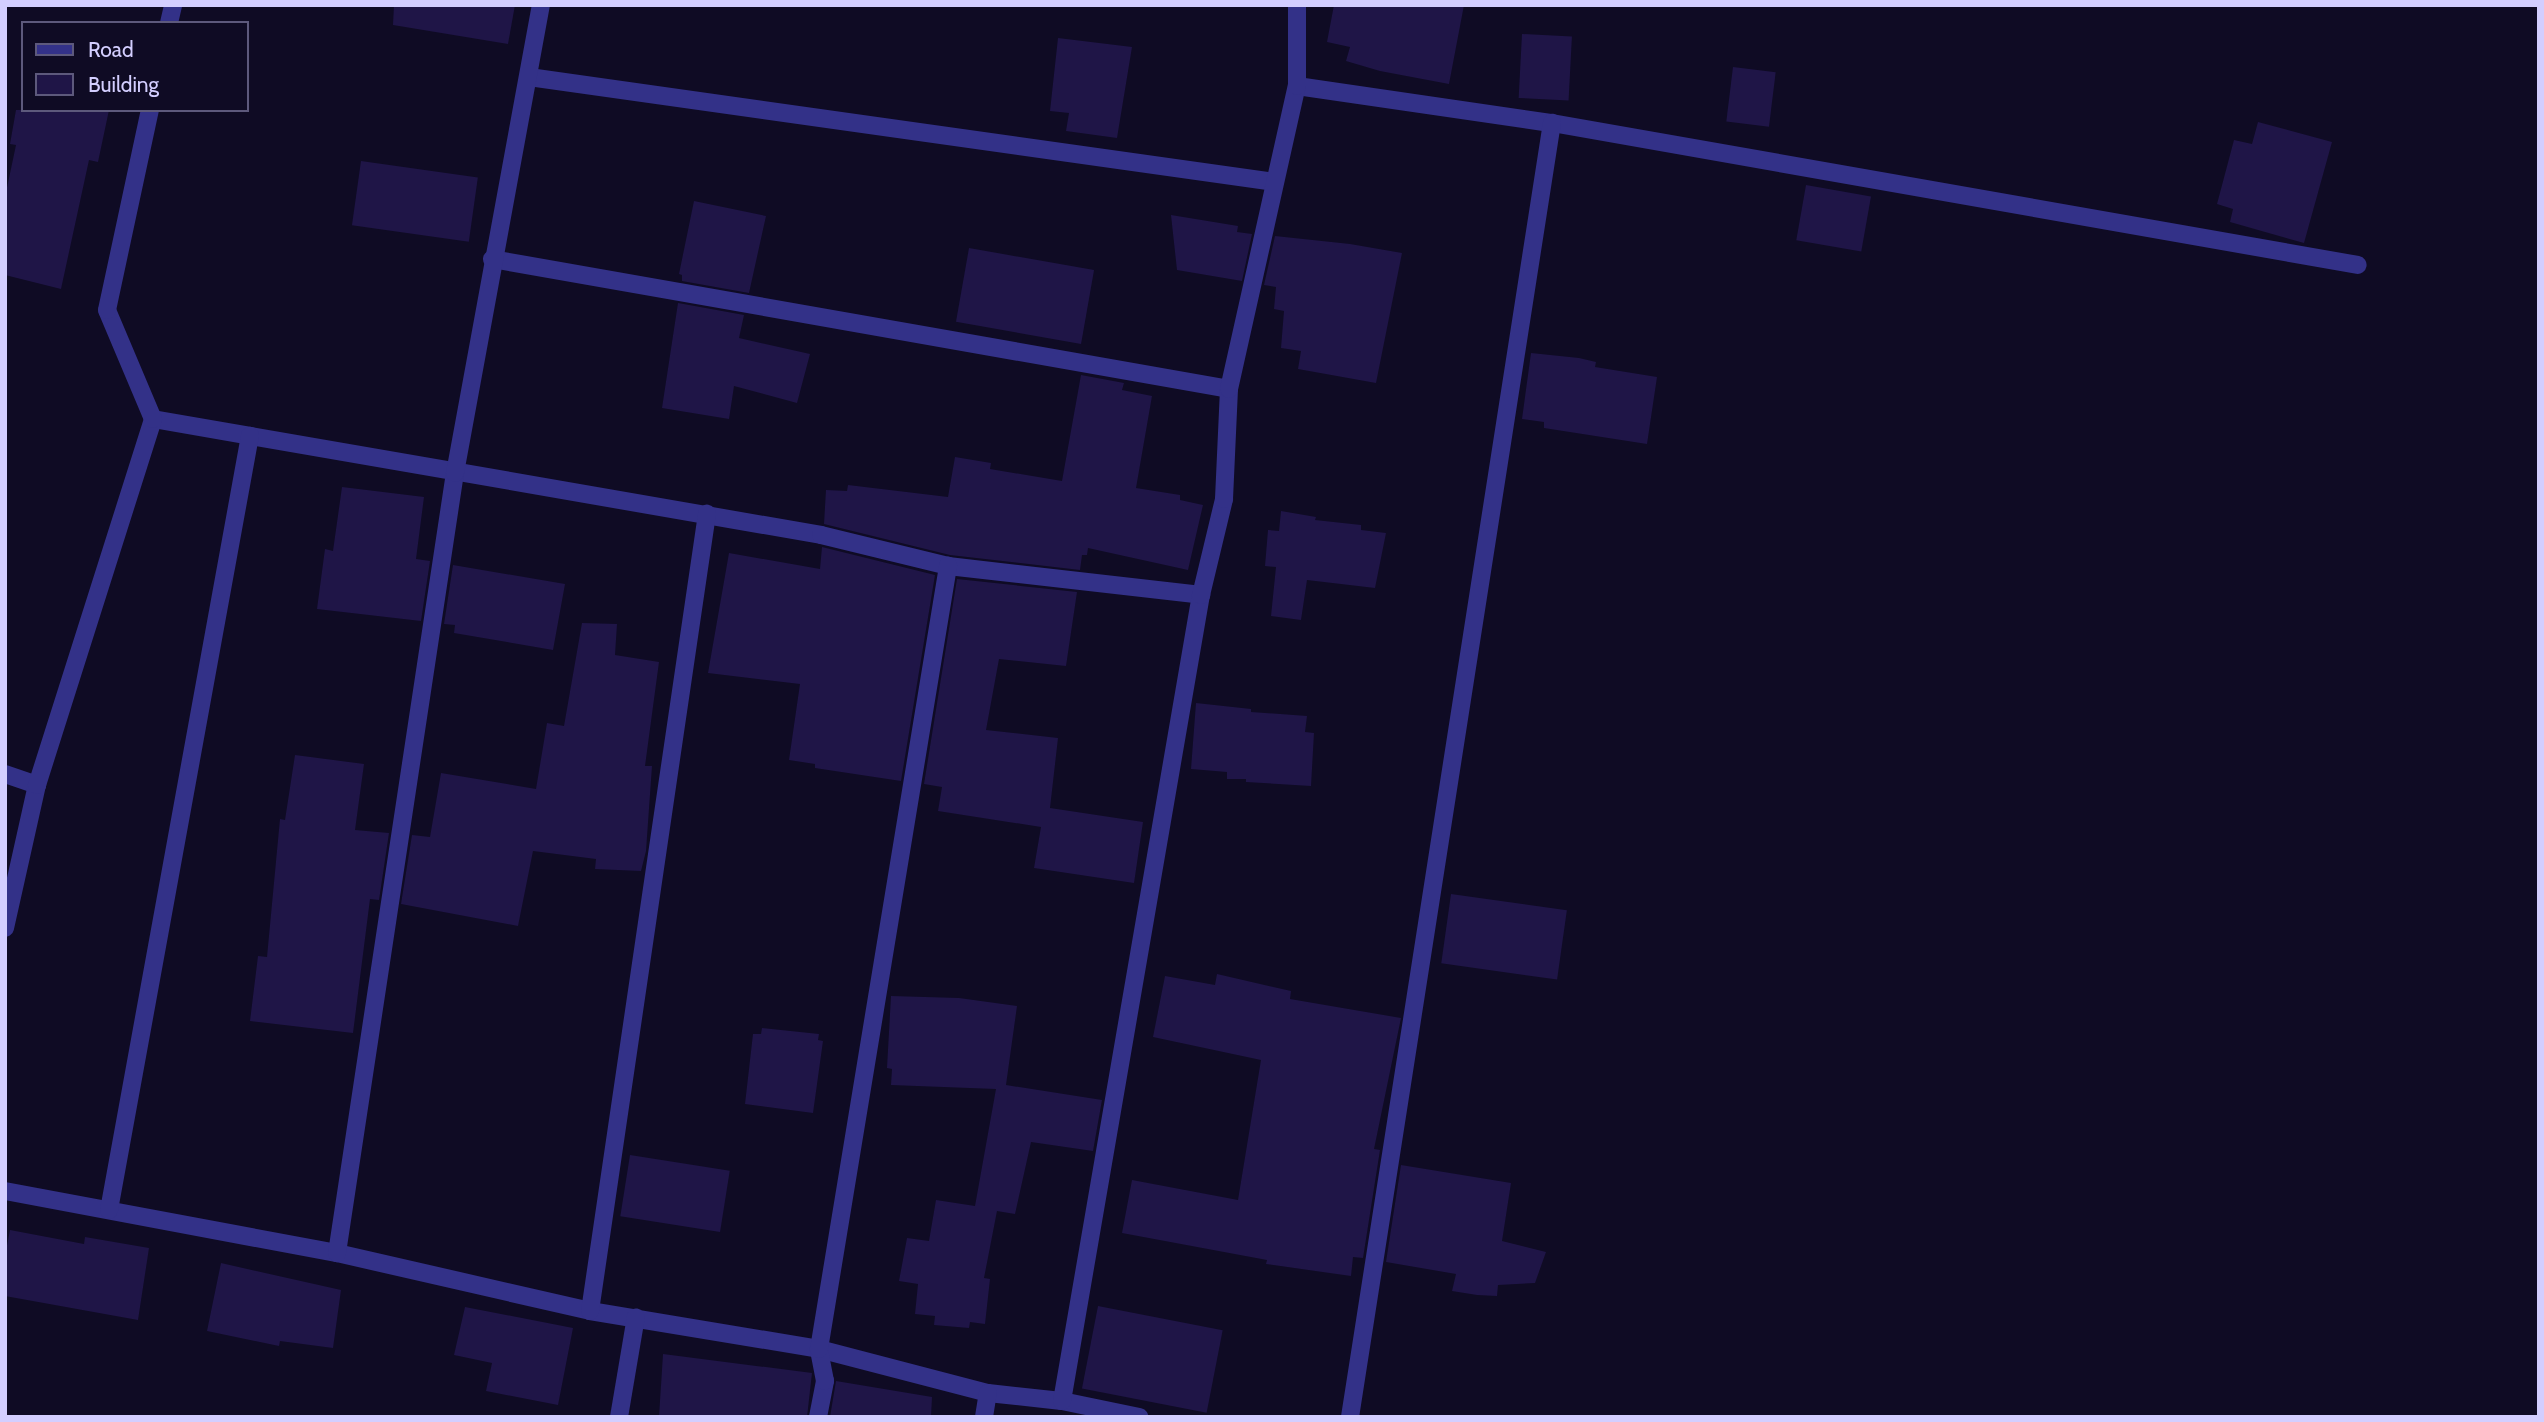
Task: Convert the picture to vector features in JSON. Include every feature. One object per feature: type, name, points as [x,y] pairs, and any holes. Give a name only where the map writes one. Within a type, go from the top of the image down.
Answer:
[{"type":"street","points":[[337,1254],[455,473],[492,259],[541,5]]},
{"type":"street","points":[[1062,1401],[1202,595],[1224,499],[1229,389],[1297,86],[1297,5]]},
{"type":"street","points":[[529,77],[1274,182]]},
{"type":"street","points":[[1297,86],[1552,123],[2358,265]]},
{"type":"street","points":[[5,928],[37,785],[153,419],[107,310],[150,112]]},
{"type":"street","points":[[1350,1417],[1552,123]]},
{"type":"street","points":[[492,259],[1229,389]]},
{"type":"street","points":[[153,419],[821,535],[948,566],[1202,595]]},
{"type":"street","points":[[109,1210],[250,436]]},
{"type":"street","points":[[590,1311],[707,514]]},
{"type":"street","points":[[818,1417],[825,1381],[819,1349],[948,566]]},
{"type":"street","points":[[5,774],[37,785]]},
{"type":"street","points":[[5,1191],[337,1254],[590,1311],[819,1349],[989,1393],[1062,1401],[1139,1417]]},
{"type":"street","points":[[619,1417],[636,1317]]},
{"type":"street","points":[[984,1417],[989,1393]]},
{"type":"building","points":[[394,5],[515,5],[508,44],[393,25]]},
{"type":"building","points":[[1334,5],[1464,5],[1449,84],[1380,71],[1346,61],[1350,47],[1327,42]]},
{"type":"building","points":[[1522,34],[1572,37],[1569,101],[1519,98]]},
{"type":"building","points":[[1058,38],[1132,47],[1117,138],[1066,131],[1069,113],[1050,111]]},
{"type":"building","points":[[1733,67],[1776,72],[1769,127],[1726,122]]},
{"type":"building","points":[[16,110],[109,112],[98,162],[89,160],[61,289],[5,275],[5,197],[16,145],[10,144]]},
{"type":"building","points":[[2258,122],[2332,142],[2304,243],[2230,222],[2233,209],[2217,204],[2234,140],[2252,144]]},
{"type":"building","points":[[361,161],[478,177],[469,242],[352,225]]},
{"type":"building","points":[[1806,185],[1871,196],[1861,252],[1796,240]]},
{"type":"building","points":[[694,201],[766,216],[749,293],[682,281],[682,275],[679,274]]},
{"type":"building","points":[[1171,215],[1238,226],[1237,232],[1252,234],[1242,281],[1177,270]]},
{"type":"building","points":[[1275,236],[1402,253],[1376,383],[1298,369],[1301,351],[1281,348],[1284,311],[1274,309],[1276,287],[1264,285]]},
{"type":"building","points":[[969,248],[1094,270],[1081,344],[956,322]]},
{"type":"building","points":[[678,303],[744,315],[739,338],[810,354],[797,403],[734,386],[729,419],[662,408]]},
{"type":"building","points":[[1531,353],[1579,358],[1596,362],[1595,367],[1657,377],[1647,444],[1544,428],[1544,422],[1522,419]]},
{"type":"building","points":[[1081,375],[1124,383],[1122,390],[1152,396],[1136,488],[1180,495],[1180,500],[1203,505],[1188,570],[1088,548],[1087,555],[1082,555],[1080,570],[950,555],[824,524],[826,490],[847,491],[848,485],[948,497],[955,457],[991,463],[990,469],[1062,481]]},
{"type":"building","points":[[342,487],[424,497],[416,559],[430,561],[421,621],[317,609],[325,549],[333,551]]},
{"type":"building","points":[[1281,511],[1316,517],[1315,520],[1361,525],[1361,530],[1386,533],[1375,588],[1307,580],[1301,620],[1271,616],[1276,567],[1265,566],[1268,530],[1279,531]]},
{"type":"building","points":[[822,547],[935,575],[901,781],[815,768],[815,764],[789,760],[800,684],[708,673],[729,553],[820,569]]},
{"type":"building","points":[[453,565],[565,584],[553,650],[454,633],[455,625],[444,624]]},
{"type":"building","points":[[957,579],[1077,592],[1066,666],[999,659],[986,730],[1058,738],[1050,808],[1143,822],[1134,883],[1034,868],[1041,827],[938,811],[942,787],[924,784]]},
{"type":"building","points":[[582,623],[617,624],[615,655],[659,662],[645,766],[652,766],[646,851],[641,871],[595,869],[596,859],[533,851],[518,926],[401,904],[412,835],[430,837],[441,773],[536,789],[547,723],[564,726]]},
{"type":"building","points":[[1196,703],[1251,709],[1251,712],[1307,716],[1305,732],[1314,733],[1311,786],[1246,782],[1246,779],[1227,779],[1227,772],[1191,769]]},
{"type":"building","points":[[295,755],[364,764],[355,830],[389,833],[379,900],[370,899],[353,1033],[250,1021],[258,956],[267,957],[280,819],[285,820]]},
{"type":"building","points":[[1451,894],[1567,910],[1557,980],[1441,963]]},
{"type":"building","points":[[1217,974],[1291,991],[1290,999],[1401,1018],[1374,1149],[1380,1150],[1363,1258],[1353,1257],[1351,1276],[1266,1264],[1267,1260],[1122,1233],[1132,1180],[1238,1200],[1261,1060],[1153,1037],[1165,976],[1215,985]]},
{"type":"building","points":[[891,996],[959,998],[1017,1006],[1006,1085],[1102,1100],[1093,1151],[1031,1142],[1015,1214],[997,1211],[984,1278],[990,1279],[985,1324],[970,1322],[969,1328],[934,1325],[935,1316],[915,1314],[918,1284],[899,1281],[907,1238],[929,1241],[936,1200],[975,1206],[996,1089],[891,1085],[892,1069],[887,1068]]},
{"type":"building","points":[[762,1028],[819,1034],[818,1040],[823,1041],[813,1113],[745,1104],[753,1034],[761,1034]]},
{"type":"building","points":[[630,1155],[730,1171],[720,1232],[620,1216]]},
{"type":"building","points":[[1401,1165],[1511,1183],[1502,1241],[1546,1252],[1535,1283],[1498,1285],[1497,1296],[1477,1295],[1452,1291],[1456,1274],[1386,1262]]},
{"type":"building","points":[[10,1230],[84,1244],[85,1237],[149,1248],[138,1320],[5,1296],[5,1256]]},
{"type":"building","points":[[221,1263],[341,1290],[333,1348],[280,1341],[279,1346],[207,1331]]},
{"type":"building","points":[[1098,1306],[1223,1330],[1207,1413],[1082,1388]]},
{"type":"building","points":[[465,1307],[573,1328],[558,1405],[486,1391],[492,1363],[454,1355]]},
{"type":"building","points":[[663,1354],[812,1373],[807,1417],[659,1417]]},
{"type":"building","points":[[836,1381],[932,1397],[931,1417],[830,1417]]}]
